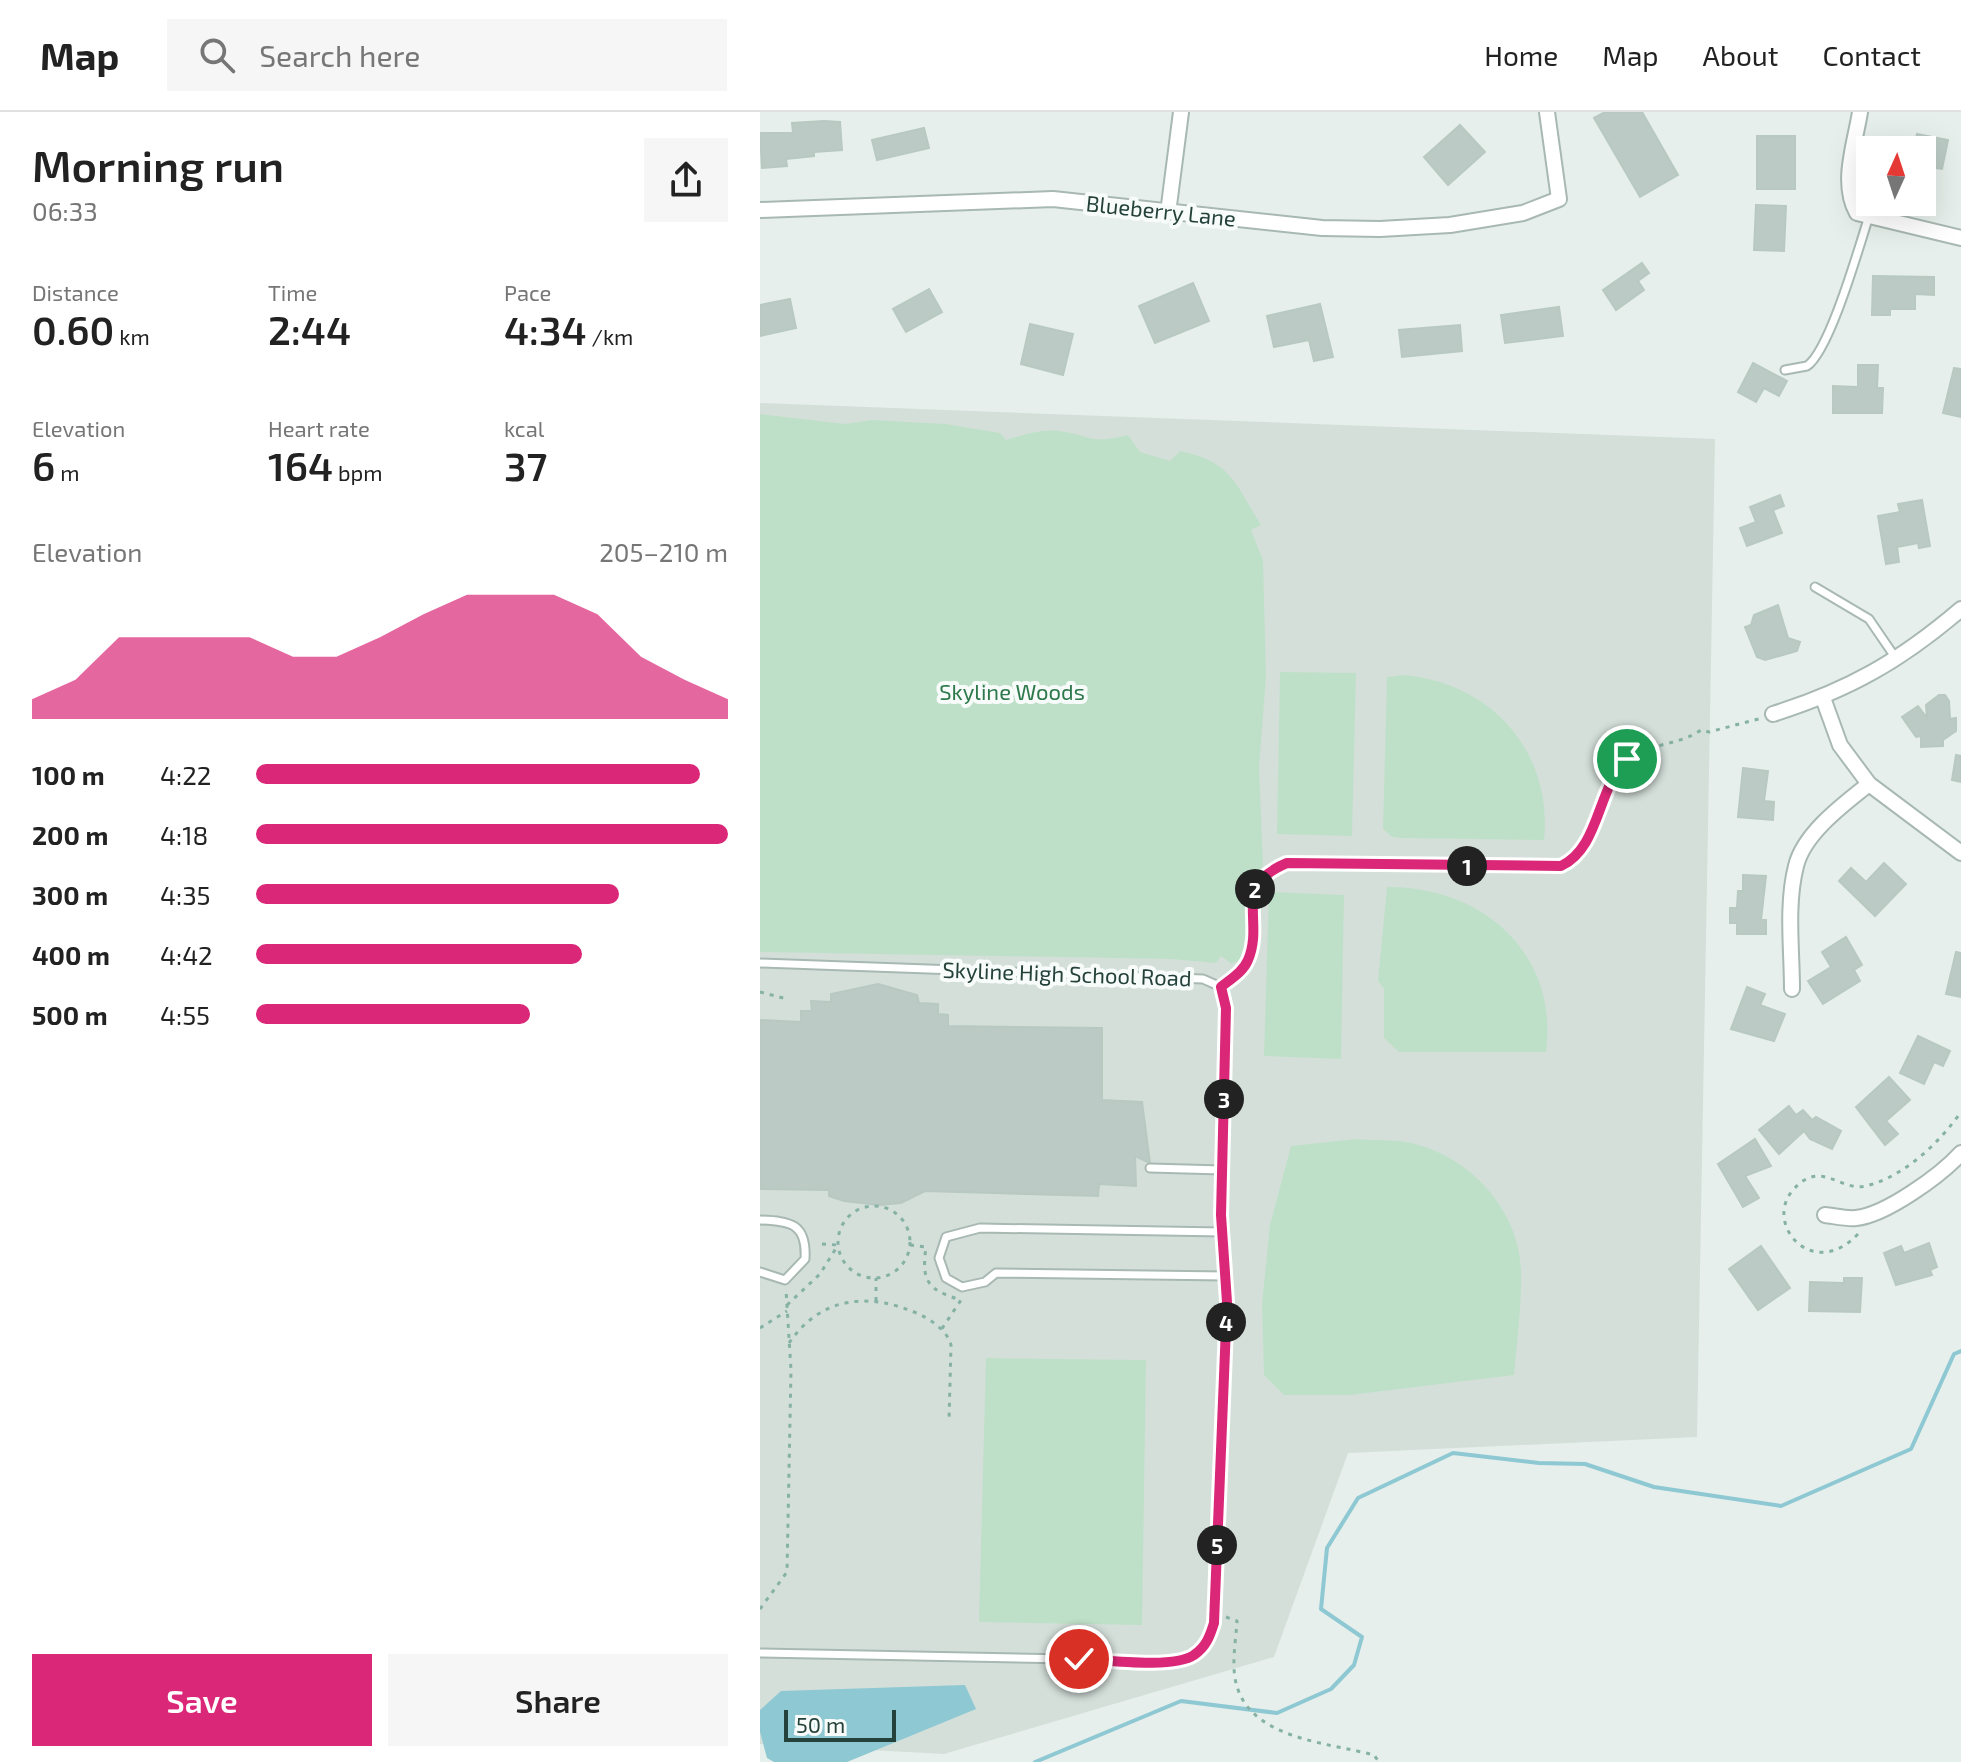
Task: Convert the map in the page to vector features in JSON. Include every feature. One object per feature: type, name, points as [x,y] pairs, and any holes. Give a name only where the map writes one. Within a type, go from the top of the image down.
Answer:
[{"type":"street","points":[[1168,213],[1181,112]]},
{"type":"street","name":"Blueberry Lane","points":[[760,210],[1053,199],[1322,228],[1450,225],[1523,213],[1559,199],[1547,112]]},
{"type":"street","points":[[1856,211],[1850,200],[1848,183],[1860,112]]},
{"type":"street","points":[[1869,216],[1961,238]]},
{"type":"street","points":[[1773,714],[1823,698],[1896,659],[1961,609]]},
{"type":"street","points":[[1823,698],[1840,745],[1869,784],[1961,853]]},
{"type":"street","points":[[1792,989],[1792,904],[1796,864],[1809,841],[1869,784]]},
{"type":"street","points":[[1825,1215],[1857,1218],[1901,1199],[1931,1181],[1961,1153]]},
{"type":"lane","points":[[1785,370],[1807,366],[1819,352],[1854,266],[1869,216]]},
{"type":"lane","points":[[1815,587],[1869,619],[1896,659]]},
{"type":"lane","name":"Skyline High School Road","points":[[760,963],[1203,979],[1221,987],[1226,1008],[1222,1170],[1225,1276],[1214,1616],[1208,1641],[1193,1656],[1175,1661],[760,1653]]},
{"type":"lane","points":[[1150,1168],[1222,1170]]},
{"type":"lane","points":[[760,1220],[784,1220],[803,1235],[805,1259],[785,1280],[760,1272]]},
{"type":"lane","points":[[1222,1232],[980,1228],[946,1237],[939,1258],[946,1278],[962,1287],[985,1282],[996,1273],[1225,1276]]},
{"type":"path","points":[[1221,987],[1240,972],[1250,957],[1255,890],[1270,870],[1287,863],[1561,866],[1583,847],[1616,770],[1638,752],[1701,730],[1709,732],[1748,722]]},
{"type":"path","points":[[760,992],[787,999]]},
{"type":"path","points":[[1862,1229],[1836,1252],[1820,1254],[1794,1241],[1784,1217],[1786,1203],[1792,1191],[1806,1180],[1821,1176],[1855,1186],[1883,1179],[1915,1161],[1941,1139],[1961,1112]]},
{"type":"path","points":[[760,1328],[787,1308],[820,1274],[838,1245],[843,1223],[851,1214],[873,1206],[885,1208],[904,1222],[910,1245],[901,1266],[891,1274],[876,1278],[856,1274],[847,1267],[838,1245]]},
{"type":"path","points":[[822,1244],[838,1245]]},
{"type":"path","points":[[910,1245],[926,1247],[923,1268],[927,1282],[941,1294],[961,1300],[941,1330]]},
{"type":"path","points":[[876,1278],[876,1301]]},
{"type":"path","points":[[760,1609],[787,1572],[789,1343],[785,1280]]},
{"type":"path","points":[[789,1343],[804,1320],[831,1307],[876,1301],[897,1304],[930,1320],[951,1345],[949,1421]]},
{"type":"path","points":[[1214,1616],[1237,1621],[1235,1678],[1249,1709],[1275,1730],[1374,1755],[1379,1762]]},
{"type":"shaded area","points":[[760,403],[1715,439],[1697,1437],[1348,1453],[1274,1657],[944,1754],[760,1744]]},
{"type":"green space","name":"Skyline Woods","points":[[760,414],[845,424],[872,420],[946,424],[1000,433],[1006,440],[1045,431],[1098,439],[1128,435],[1140,452],[1170,461],[1180,451],[1211,461],[1230,476],[1261,525],[1251,530],[1263,560],[1266,677],[1259,767],[1263,866],[1250,887],[1245,957],[1232,964],[1221,956],[1216,963],[1171,959],[760,952]]},
{"type":"green space","points":[[1280,672],[1356,673],[1352,836],[1277,834]]},
{"type":"green space","points":[[1403,675],[1434,680],[1463,691],[1488,707],[1510,727],[1526,751],[1538,778],[1544,808],[1544,840],[1400,838],[1392,837],[1383,829],[1387,677]]},
{"type":"green space","points":[[1387,887],[1422,890],[1454,898],[1482,913],[1507,932],[1526,956],[1540,984],[1547,1016],[1546,1052],[1399,1052],[1384,1038],[1384,989],[1378,981]]},
{"type":"green space","points":[[1269,892],[1344,895],[1341,1059],[1264,1056]]},
{"type":"green space","points":[[1356,1139],[1411,1143],[1432,1150],[1471,1173],[1501,1206],[1518,1248],[1521,1270],[1514,1375],[1350,1395],[1284,1395],[1264,1375],[1262,1304],[1270,1225],[1291,1146]]},
{"type":"green space","points":[[986,1358],[1146,1360],[1142,1625],[979,1622]]},
{"type":"water","points":[[965,1685],[976,1709],[847,1762],[774,1762],[767,1758],[760,1732],[760,1710],[781,1691]]},
{"type":"building","points":[[1605,112],[1642,112],[1678,175],[1640,197],[1594,118]]},
{"type":"building","points":[[840,122],[842,150],[814,152],[814,156],[786,159],[787,166],[762,168],[760,133],[793,133],[792,123]]},
{"type":"building","points":[[1460,125],[1485,152],[1448,185],[1424,157]]},
{"type":"building","points":[[924,128],[929,148],[877,160],[872,140]]},
{"type":"building","points":[[1757,136],[1795,136],[1795,189],[1757,189]]},
{"type":"building","points":[[1936,138],[1948,140],[1942,169],[1936,168]]},
{"type":"building","points":[[1756,205],[1786,206],[1784,251],[1754,250]]},
{"type":"building","points":[[1642,263],[1649,273],[1638,281],[1644,290],[1616,310],[1603,290]]},
{"type":"building","points":[[1873,276],[1934,277],[1934,295],[1915,294],[1915,309],[1890,309],[1890,315],[1872,315]]},
{"type":"building","points":[[1193,283],[1209,321],[1155,343],[1139,306]]},
{"type":"building","points":[[929,289],[942,312],[906,332],[893,309]]},
{"type":"building","points":[[790,299],[796,328],[760,336],[760,305]]},
{"type":"building","points":[[1320,304],[1333,357],[1314,361],[1309,340],[1274,347],[1267,316]]},
{"type":"building","points":[[1559,307],[1563,336],[1505,343],[1501,315]]},
{"type":"building","points":[[1030,324],[1073,334],[1063,375],[1021,364]]},
{"type":"building","points":[[1460,325],[1462,351],[1402,357],[1399,330]]},
{"type":"building","points":[[1753,363],[1787,381],[1779,396],[1764,388],[1756,402],[1738,392]]},
{"type":"building","points":[[1858,365],[1878,365],[1877,388],[1883,388],[1882,413],[1833,413],[1833,386],[1858,387]]},
{"type":"building","points":[[1954,368],[1961,369],[1961,417],[1943,413]]},
{"type":"building","points":[[1780,495],[1784,506],[1773,510],[1782,533],[1747,546],[1740,528],[1756,522],[1750,507]]},
{"type":"building","points":[[1922,500],[1930,546],[1919,548],[1918,543],[1897,547],[1899,562],[1886,564],[1878,516],[1900,512],[1898,504]]},
{"type":"building","points":[[1778,605],[1788,638],[1800,642],[1797,651],[1765,660],[1757,657],[1745,627],[1751,625],[1754,615]]},
{"type":"building","points":[[1939,695],[1945,695],[1949,701],[1950,719],[1956,718],[1956,731],[1943,740],[1943,746],[1921,747],[1921,736],[1916,737],[1902,717],[1918,706],[1927,718],[1926,705]]},
{"type":"building","points":[[1956,755],[1961,756],[1961,782],[1952,780]]},
{"type":"building","points":[[1743,768],[1768,771],[1764,801],[1774,802],[1773,820],[1738,817]]},
{"type":"building","points":[[1884,863],[1906,884],[1875,916],[1839,881],[1851,868],[1866,882]]},
{"type":"building","points":[[1743,875],[1766,876],[1761,920],[1766,920],[1766,934],[1737,934],[1737,923],[1730,923],[1730,908],[1737,908],[1738,891],[1743,891]]},
{"type":"building","points":[[1846,937],[1862,965],[1854,970],[1860,981],[1823,1004],[1808,981],[1831,967],[1822,952]]},
{"type":"building","points":[[1956,952],[1961,953],[1961,997],[1946,994]]},
{"type":"building","points":[[878,984],[917,995],[919,1003],[938,1004],[938,1014],[948,1015],[948,1026],[1102,1028],[1102,1100],[1142,1102],[1150,1163],[1135,1156],[1136,1186],[1099,1184],[1098,1196],[925,1191],[901,1203],[879,1205],[844,1201],[829,1196],[829,1190],[760,1189],[760,1020],[801,1022],[801,1011],[812,1011],[811,1001],[831,1002],[831,994]]},
{"type":"building","points":[[1747,987],[1765,994],[1760,1005],[1785,1014],[1774,1041],[1731,1029]]},
{"type":"building","points":[[1918,1036],[1950,1051],[1943,1066],[1934,1062],[1924,1084],[1900,1073]]},
{"type":"building","points":[[1889,1077],[1910,1100],[1886,1121],[1898,1134],[1885,1145],[1856,1107]]},
{"type":"building","points":[[1789,1106],[1796,1115],[1803,1110],[1812,1120],[1816,1117],[1841,1131],[1832,1149],[1810,1139],[1804,1131],[1779,1154],[1759,1130]]},
{"type":"building","points":[[1755,1139],[1771,1166],[1745,1176],[1759,1198],[1743,1207],[1718,1164]]},
{"type":"building","points":[[1929,1243],[1937,1267],[1930,1270],[1932,1275],[1896,1285],[1884,1253],[1901,1246],[1904,1253]]},
{"type":"building","points":[[1761,1246],[1790,1288],[1758,1310],[1729,1269]]},
{"type":"building","points":[[1844,1278],[1862,1278],[1860,1312],[1809,1311],[1810,1282],[1844,1283]]},
{"type":"waterway","points":[[1035,1762],[1181,1701],[1277,1713],[1331,1689],[1354,1665],[1362,1637],[1321,1609],[1327,1548],[1358,1498],[1453,1453],[1539,1463],[1585,1464],[1654,1487],[1781,1506],[1911,1449],[1954,1354],[1961,1351]]},
{"type":"route","points":[[1079,1659],[1175,1661],[1193,1656],[1208,1641],[1214,1623],[1227,1302],[1221,1215],[1226,1008],[1221,987],[1240,972],[1250,957],[1253,898],[1258,882],[1270,870],[1287,863],[1552,869],[1561,866],[1570,862],[1583,847],[1616,770],[1627,759]]}]
